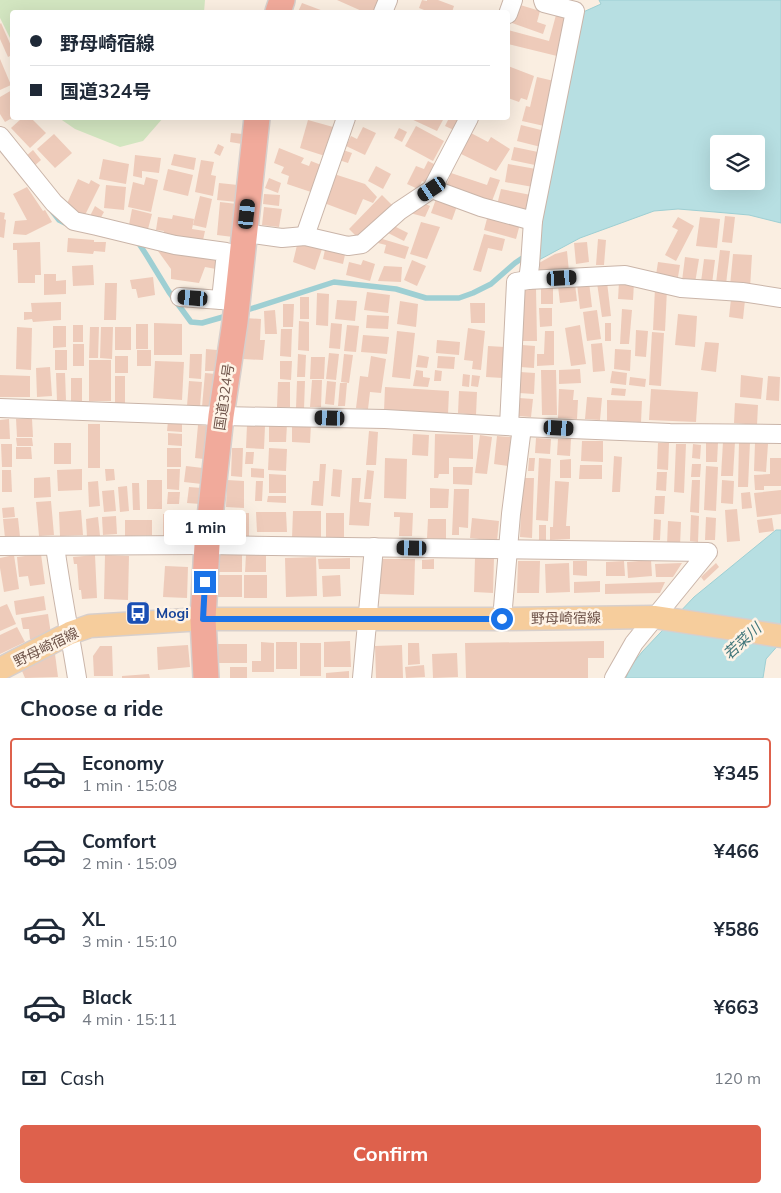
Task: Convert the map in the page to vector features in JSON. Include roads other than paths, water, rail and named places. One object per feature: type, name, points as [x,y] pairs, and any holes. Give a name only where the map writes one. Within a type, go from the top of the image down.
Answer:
[{"type":"highway","name":"国道324号","points":[[206,678],[203,619],[206,545],[232,308],[245,233],[257,120]]},
{"type":"main road","name":"野母崎宿線","points":[[0,669],[70,633],[90,626],[203,619],[367,620],[654,617],[781,636]]},
{"type":"street","points":[[529,273],[532,229],[575,11],[541,1]]},
{"type":"street","points":[[305,236],[345,120]]},
{"type":"street","points":[[245,233],[282,238],[305,236],[348,246],[362,244],[399,211],[432,189],[468,120]]},
{"type":"street","points":[[0,136],[54,203],[74,222],[175,245],[226,252],[232,308],[180,297]]},
{"type":"street","points":[[432,189],[532,229]]},
{"type":"street","points":[[502,619],[511,514],[515,426],[516,282],[529,273],[625,275],[681,288],[742,292],[781,298]]},
{"type":"street","points":[[0,408],[221,416],[385,419],[670,433],[781,434]]},
{"type":"street","points":[[0,546],[206,545],[708,552],[634,643],[614,678]]},
{"type":"street","points":[[55,546],[77,678]]},
{"type":"street","points":[[362,678],[374,548]]},
{"type":"water","points":[[599,0],[781,0],[781,223],[749,215],[678,209],[654,211],[580,238],[537,261],[538,235],[581,13],[601,4]]},
{"type":"water","name":"若菜川","points":[[776,530],[781,530],[781,642],[766,659],[763,678],[626,678],[630,667],[642,652],[694,597]]},
{"type":"waterway","points":[[52,211],[59,220],[67,224]]},
{"type":"waterway","points":[[136,242],[138,242],[169,292],[191,322],[202,323],[230,315]]},
{"type":"waterway","points":[[244,311],[334,282],[396,289],[426,298],[459,298],[491,284],[527,255]]},
{"type":"place","name":"Mogi","points":[[138,613]]}]
